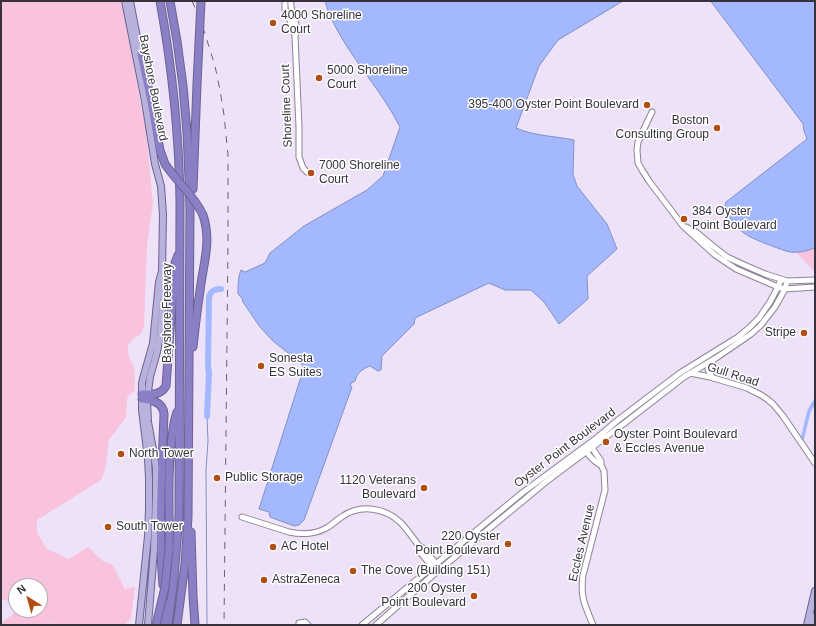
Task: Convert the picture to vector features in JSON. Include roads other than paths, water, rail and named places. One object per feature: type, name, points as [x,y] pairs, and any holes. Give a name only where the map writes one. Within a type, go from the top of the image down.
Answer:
[{"type":"highway","name":"Bayshore Freeway","points":[[160,1],[169,54],[176,115],[180,184],[178,524],[175,571],[168,625]]},
{"type":"highway","name":"Bayshore Freeway","points":[[170,1],[177,41],[183,94],[188,156],[190,209],[188,502],[184,579],[178,625]]},
{"type":"highway","points":[[190,209],[194,182],[201,1]]},
{"type":"highway","points":[[140,54],[152,101],[160,150],[165,164],[195,201],[203,215],[207,231],[207,247],[189,371]]},
{"type":"highway","points":[[145,397],[158,394],[164,390],[166,386],[175,263],[180,251]]},
{"type":"highway","points":[[145,397],[160,404],[164,410],[161,548],[164,594],[162,625]]},
{"type":"highway","points":[[156,625],[165,587],[169,549],[169,463],[174,420],[179,407]]},
{"type":"highway","points":[[188,440],[195,625]]},
{"type":"main road","name":"Bayshore Boulevard","points":[[125,1],[144,92],[155,164],[160,180]]},
{"type":"main road","name":"Bayshore Boulevard","points":[[130,1],[153,125],[163,203],[162,271],[165,282],[160,336],[145,397]]},
{"type":"main road","points":[[139,625],[148,536],[149,509],[149,464],[142,416],[145,397]]},
{"type":"main road","points":[[145,397],[155,463],[156,495],[154,550],[148,625]]},
{"type":"main road","points":[[807,625],[815,591]]},
{"type":"main road","points":[[813,625],[815,616]]},
{"type":"street","name":"Shoreline Court","points":[[285,1],[285,10],[295,36],[299,157],[303,168],[307,172]]},
{"type":"street","name":"Shoreline Court","points":[[291,1],[291,11],[296,23],[297,32],[295,36]]},
{"type":"street","points":[[652,112],[638,142],[638,163],[649,181],[683,226],[715,255],[787,281],[815,280]]},
{"type":"street","points":[[724,258],[736,268],[778,287],[785,289],[815,287]]},
{"type":"street","name":"Oyster Point Boulevard","points":[[591,446],[619,420],[685,369],[738,337],[749,328],[765,310],[781,279]]},
{"type":"street","name":"Oyster Point Boulevard","points":[[362,625],[522,493],[591,446],[690,373],[709,363],[746,338],[760,326],[775,307],[785,289],[787,281]]},
{"type":"street","points":[[709,363],[708,370],[712,378]]},
{"type":"street","name":"Gull Road","points":[[685,369],[690,373],[747,388],[767,399],[782,414],[815,463]]},
{"type":"street","name":"Eccles Avenue","points":[[591,446],[601,461],[604,471],[605,490],[582,584],[583,601],[593,625]]},
{"type":"street","points":[[585,450],[596,464],[601,465]]},
{"type":"street","name":"Oyster Point Boulevard","points":[[376,625],[439,570],[585,450]]},
{"type":"street","points":[[242,517],[289,532],[312,533],[325,529],[352,511],[367,509],[377,510],[388,514],[399,521],[419,546],[423,548],[439,570]]},
{"type":"street","points":[[299,625],[299,623],[305,622],[308,625]]},
{"type":"water","points":[[325,1],[623,1],[558,40],[539,66],[516,128],[537,134],[574,140],[573,174],[577,186],[607,224],[617,249],[587,276],[588,299],[559,324],[544,302],[531,290],[505,290],[489,283],[415,318],[414,324],[382,356],[381,370],[378,371],[370,366],[367,367],[360,372],[355,381],[350,384],[352,387],[304,520],[299,525],[294,526],[270,517],[269,512],[259,509],[300,380],[304,372],[302,364],[273,341],[260,327],[243,302],[242,298],[238,294],[240,273],[241,270],[245,272],[265,263],[270,253],[304,226],[367,190],[383,176],[400,127],[384,99],[338,32],[329,14]]},
{"type":"water","points":[[711,1],[815,1],[815,248],[802,252],[790,252],[752,238],[736,226],[728,214],[725,206],[726,202],[807,139],[803,124]]},
{"type":"waterway","points":[[207,416],[209,373],[209,298],[213,291],[216,289],[221,289]]},
{"type":"waterway","points":[[803,443],[802,440],[809,411],[815,401]]},
{"type":"waterway","points":[[207,416],[207,625]]},
{"type":"railway","points":[[192,1],[201,21],[215,66],[224,115],[228,155],[224,625]]},
{"type":"place","name":"4000 Shoreline Court","points":[[273,23]]},
{"type":"place","name":"5000 Shoreline Court","points":[[319,78]]},
{"type":"place","name":"395-400 Oyster Point Boulevard","points":[[647,105]]},
{"type":"place","name":"Boston Consulting Group","points":[[717,128]]},
{"type":"place","name":"7000 Shoreline Court","points":[[311,173]]},
{"type":"place","name":"384 Oyster Point Boulevard","points":[[684,219]]},
{"type":"place","name":"Stripe","points":[[804,333]]},
{"type":"place","name":"Sonesta ES Suites","points":[[261,366]]},
{"type":"place","name":"Oyster Point Boulevard & Eccles Avenue","points":[[606,442]]},
{"type":"place","name":"North Tower","points":[[121,454]]},
{"type":"place","name":"Public Storage","points":[[217,478]]},
{"type":"place","name":"1120 Veterans Boulevard","points":[[424,488]]},
{"type":"place","name":"South Tower","points":[[108,527]]},
{"type":"place","name":"220 Oyster Point Boulevard","points":[[508,544]]},
{"type":"place","name":"AC Hotel","points":[[273,547]]},
{"type":"place","name":"The Cove (Building 151)","points":[[353,571]]},
{"type":"place","name":"AstraZeneca","points":[[264,580]]},
{"type":"place","name":"200 Oyster Point Boulevard","points":[[474,596]]}]
